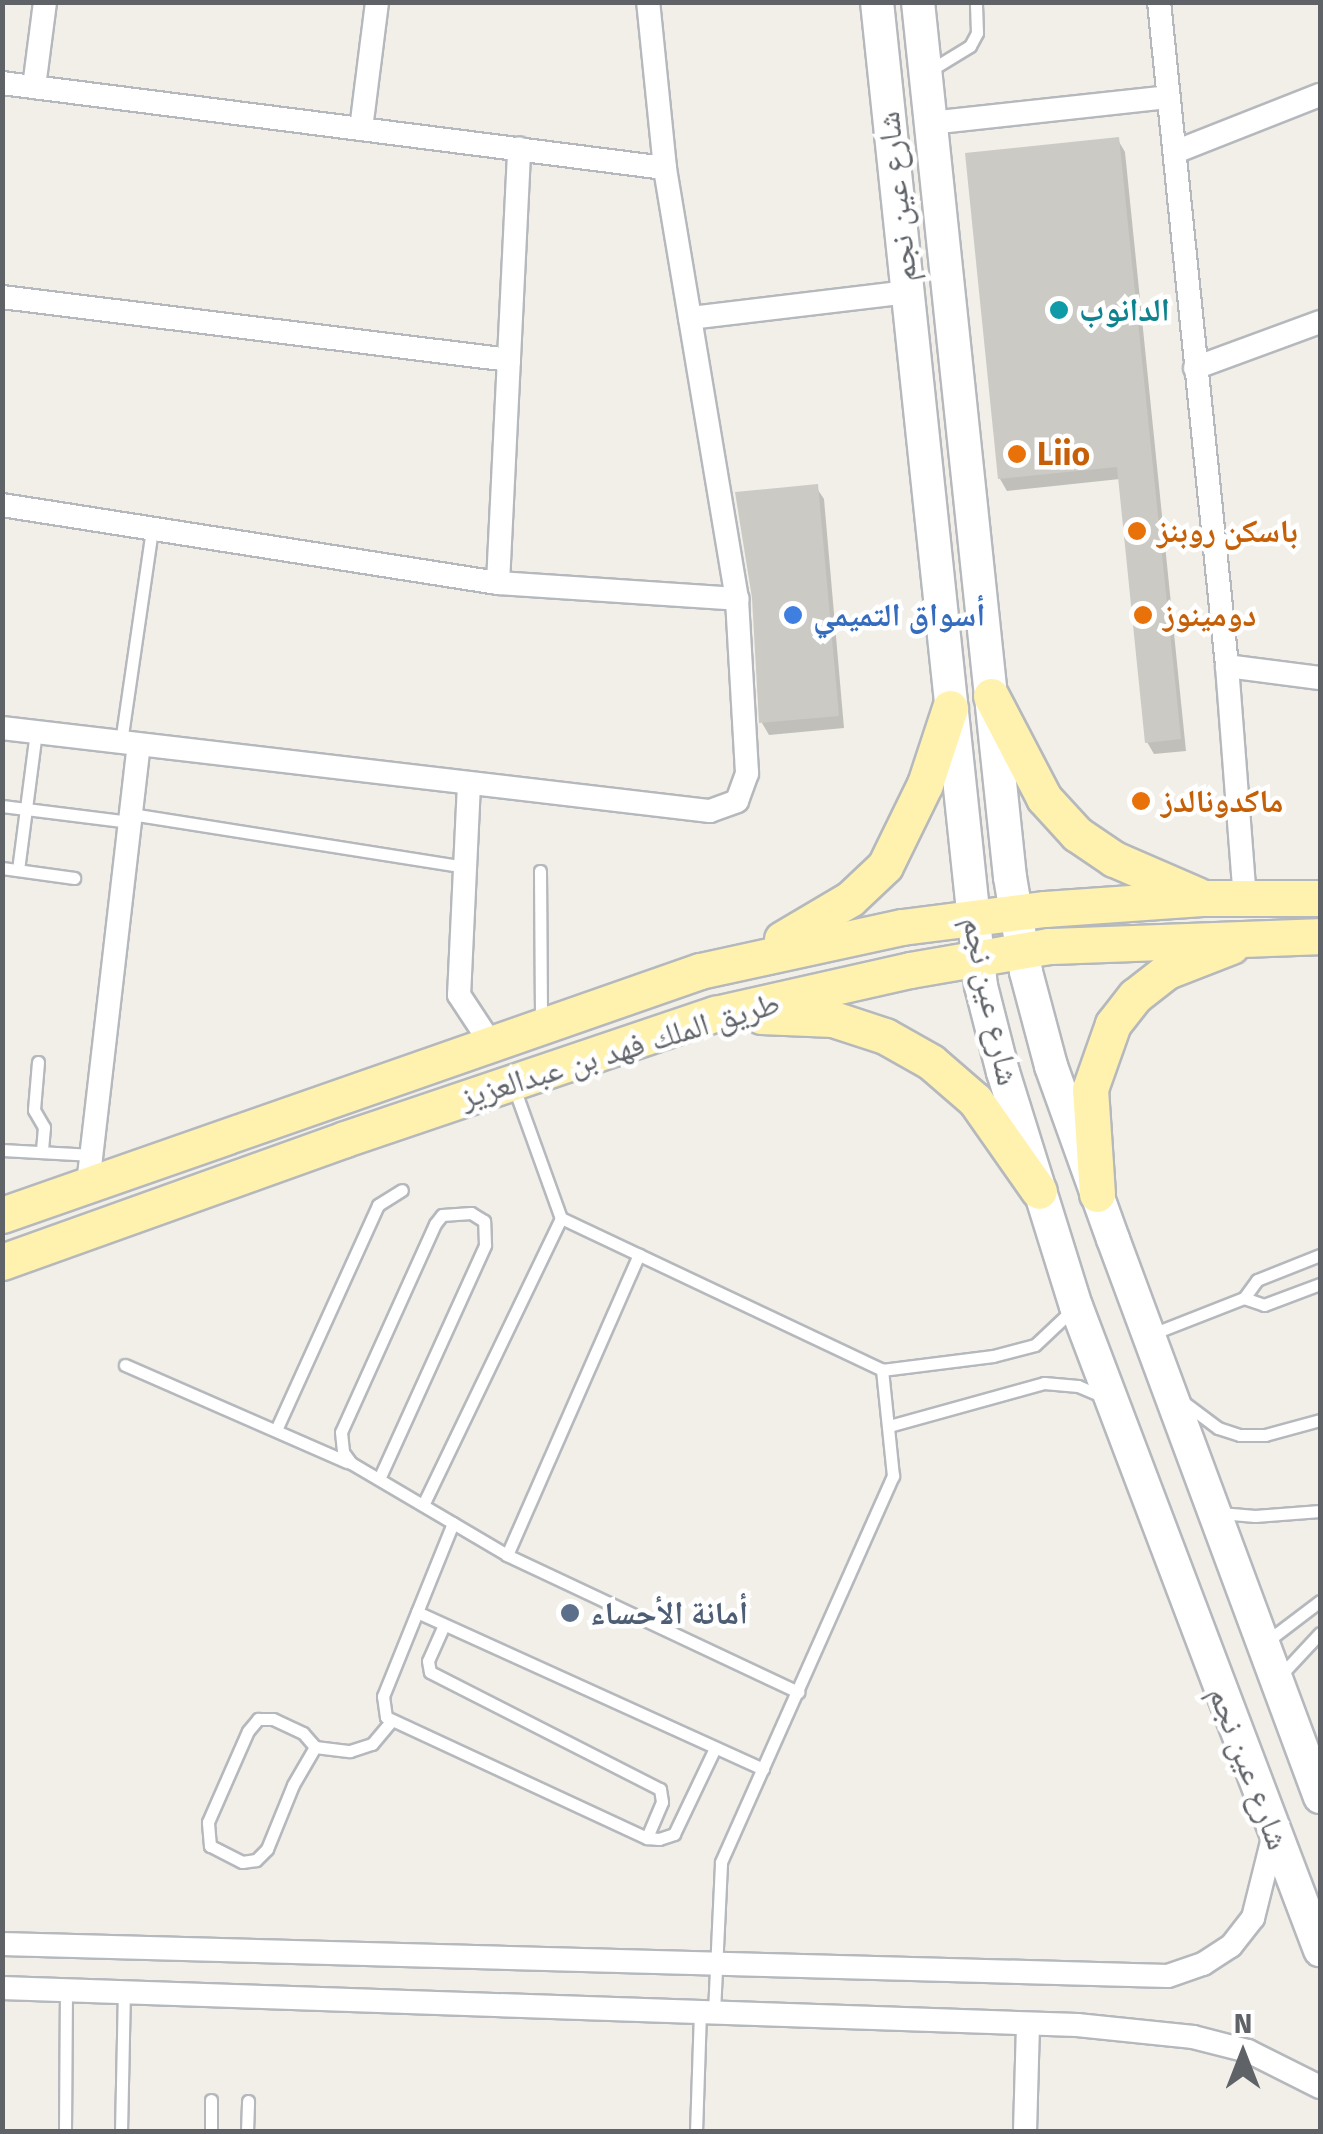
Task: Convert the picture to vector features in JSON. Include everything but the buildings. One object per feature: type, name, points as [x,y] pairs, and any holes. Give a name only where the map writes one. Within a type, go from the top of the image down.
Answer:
[{"type":"main road","name":"شارع عين نجم","points":[[877,2],[973,918],[1003,1072],[1076,1306],[1320,1950]]},
{"type":"main road","name":"شارع عين نجم","points":[[918,2],[991,696],[1022,950],[1052,1066],[1097,1194],[1320,1797]]},
{"type":"main road","points":[[991,696],[1044,798],[1078,834],[1114,859],[1202,898]]},
{"type":"main road","points":[[732,964],[814,924],[885,866],[925,784],[950,708]]},
{"type":"main road","name":"طريق الملك فهد بن عبدالعزيز","points":[[2,1215],[90,1170],[732,964],[902,927],[1016,913],[1202,898],[1320,898]]},
{"type":"main road","name":"طريق الملك فهد بن عبدالعزيز","points":[[2,1262],[512,1081],[715,1014],[1022,950],[1320,936]]},
{"type":"main road","points":[[1097,1194],[1090,1089],[1112,1024],[1136,996],[1167,972],[1259,937]]},
{"type":"main road","points":[[715,1014],[833,1019],[885,1036],[931,1062],[975,1100],[1039,1191]]},
{"type":"street","points":[[34,87],[45,2]]},
{"type":"street","points":[[360,129],[378,2]]},
{"type":"street","points":[[2,728],[669,808],[710,810],[738,800],[747,773],[736,599],[665,168],[648,2]]},
{"type":"street","points":[[1159,2],[1227,666],[1245,898]]},
{"type":"street","points":[[2,83],[665,168]]},
{"type":"street","points":[[1175,152],[1320,95]]},
{"type":"street","points":[[930,124],[1168,97]]},
{"type":"street","points":[[498,583],[519,149]]},
{"type":"street","points":[[690,318],[907,292]]},
{"type":"street","points":[[2,297],[509,360]]},
{"type":"street","points":[[1195,368],[1320,322]]},
{"type":"street","points":[[2,505],[498,583],[736,599]]},
{"type":"street","points":[[1227,666],[1320,678]]},
{"type":"street","points":[[90,1170],[131,818],[130,743]]},
{"type":"street","points":[[469,784],[459,995],[490,1042]]},
{"type":"street","points":[[2,1944],[1168,1976],[1204,1964],[1232,1946],[1253,1918],[1274,1834]]},
{"type":"street","points":[[2,1988],[1028,2024],[1193,2037],[1248,2051],[1320,2088]]},
{"type":"street","points":[[1025,2132],[1028,2024]]},
{"type":"lane","points":[[925,73],[970,46],[977,33],[976,2]]},
{"type":"lane","points":[[130,743],[152,528]]},
{"type":"lane","points":[[18,870],[36,732]]},
{"type":"lane","points":[[2,806],[131,818],[465,867]]},
{"type":"lane","points":[[2,868],[74,878]]},
{"type":"lane","points":[[540,871],[541,1025]]},
{"type":"lane","points":[[38,1062],[34,1110],[45,1130],[42,1152]]},
{"type":"lane","points":[[512,1081],[561,1218],[882,1370],[992,1356],[1035,1346],[1076,1306]]},
{"type":"lane","points":[[2,1150],[42,1152],[90,1170]]},
{"type":"lane","points":[[276,1430],[378,1206],[402,1190]]},
{"type":"lane","points":[[351,1463],[338,1440],[435,1224],[442,1215],[454,1212],[481,1217],[486,1226],[486,1245],[379,1480]]},
{"type":"lane","points":[[423,1505],[561,1218]]},
{"type":"lane","points":[[507,1554],[640,1255]]},
{"type":"lane","points":[[1148,1335],[1244,1298],[1257,1280],[1320,1255]]},
{"type":"lane","points":[[1244,1298],[1264,1305],[1314,1287],[1297,1264]]},
{"type":"lane","points":[[125,1365],[351,1463],[507,1554],[798,1692]]},
{"type":"lane","points":[[696,2132],[707,2012],[716,1964],[721,1862],[894,1476],[882,1370]]},
{"type":"lane","points":[[889,1426],[1005,1390],[1044,1384],[1078,1386],[1112,1401]]},
{"type":"lane","points":[[1168,1390],[1218,1428],[1240,1435],[1265,1435],[1320,1420]]},
{"type":"lane","points":[[1213,1512],[1255,1516],[1320,1510]]},
{"type":"lane","points":[[453,1523],[383,1696],[381,1707],[392,1721],[648,1838],[668,1838],[674,1834],[715,1748]]},
{"type":"lane","points":[[1263,1644],[1320,1602]]},
{"type":"lane","points":[[417,1612],[763,1769]]},
{"type":"lane","points":[[444,1625],[428,1661],[430,1672],[660,1789],[662,1802],[648,1838]]},
{"type":"lane","points":[[1276,1680],[1320,1633]]},
{"type":"lane","points":[[315,1747],[293,1786],[267,1849],[256,1860],[242,1862],[210,1846],[208,1822],[248,1731],[258,1720],[273,1719],[303,1733],[315,1747],[350,1751],[372,1744],[392,1721]]},
{"type":"lane","points":[[65,2132],[66,1990]]},
{"type":"lane","points":[[122,2132],[124,1992]]},
{"type":"lane","points":[[211,2100],[211,2132]]},
{"type":"lane","points":[[247,2132],[248,2101]]},
{"type":"place","name":"الدانوب","points":[[1059,310]]},
{"type":"place","name":"Liio","points":[[1017,454]]},
{"type":"place","name":"باسكن روبنز","points":[[1137,531]]},
{"type":"place","name":"أسواق التميمي","points":[[793,615]]},
{"type":"place","name":"دومينوز","points":[[1143,615]]},
{"type":"place","name":"ماكدونالدز","points":[[1141,801]]},
{"type":"place","name":"أمانة الأحساء","points":[[570,1613]]}]
